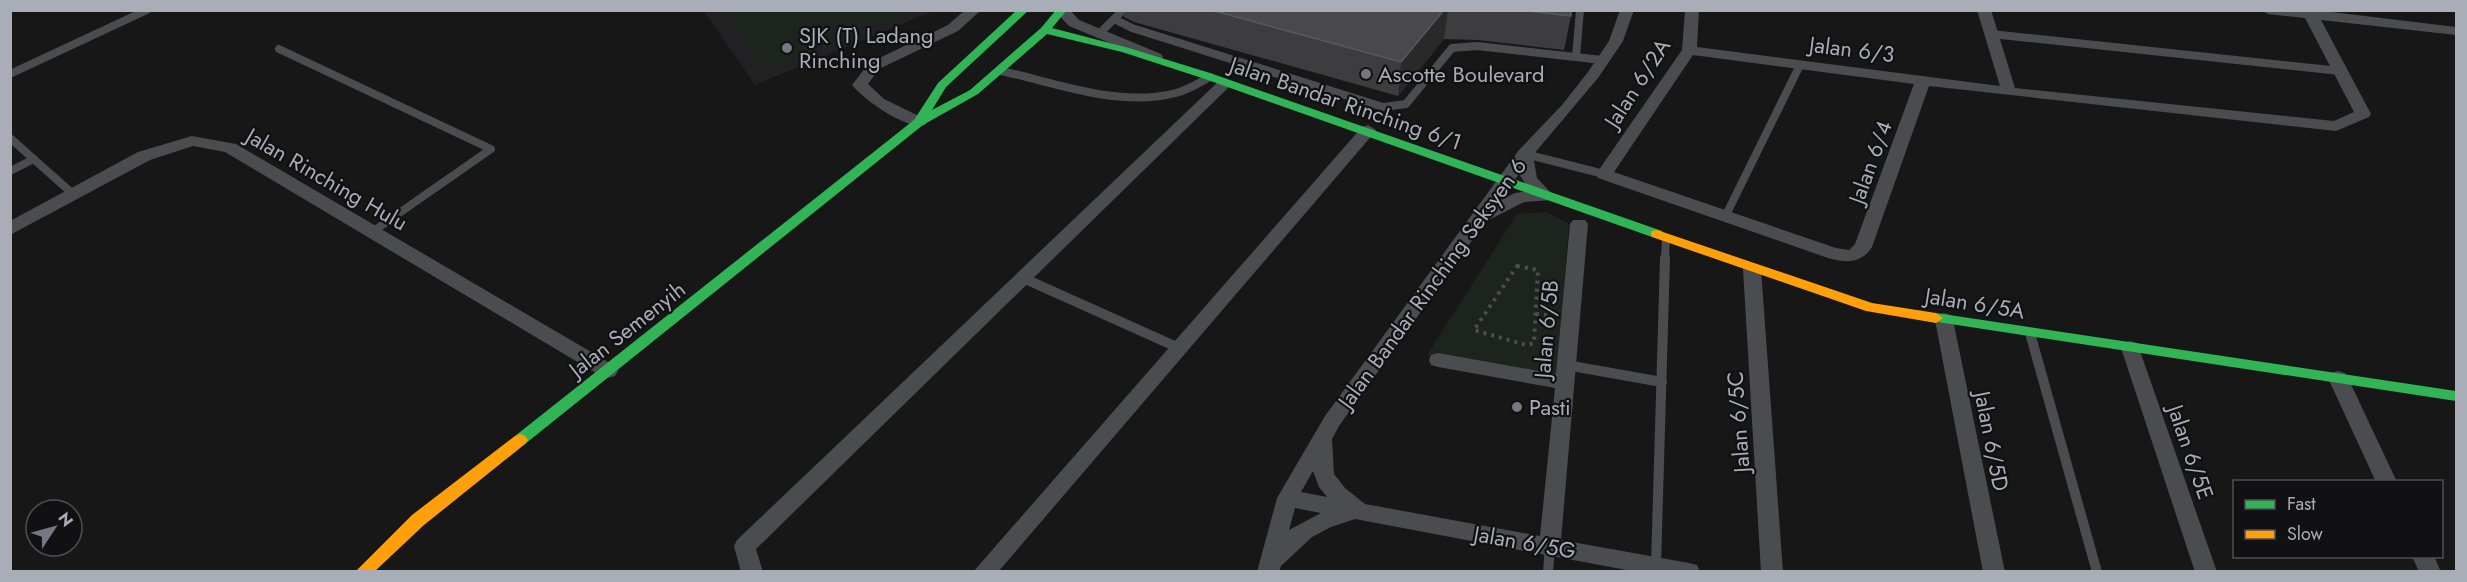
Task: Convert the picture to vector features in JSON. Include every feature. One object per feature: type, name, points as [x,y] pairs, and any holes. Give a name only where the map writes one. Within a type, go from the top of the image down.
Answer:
[{"type":"street","points":[[919,122],[879,102],[860,85],[874,66],[953,28],[974,10]]},
{"type":"street","name":"Jalan Semenyih","points":[[919,122],[942,85],[1024,10]]},
{"type":"street","name":"Jalan Bandar Rinching Seksyen 6","points":[[1269,567],[1287,498],[1332,421],[1525,154],[1567,108],[1616,41],[1627,10]]},
{"type":"street","name":"Jalan 6/2A","points":[[1604,174],[1689,50],[1692,10]]},
{"type":"street","points":[[1984,10],[2009,92]]},
{"type":"street","points":[[2268,10],[2457,31]]},
{"type":"street","name":"Jalan Semenyih","points":[[363,572],[418,520],[919,122],[974,92],[1045,30],[1062,11]]},
{"type":"street","name":"Jalan Bandar Rinching 6/1","points":[[1062,11],[1074,23],[1155,56],[1173,66]]},
{"type":"street","points":[[2309,13],[2340,71]]},
{"type":"street","name":"Jalan Bandar Rinching 6/1","points":[[1045,30],[1065,33],[1218,80],[1368,130],[1505,182]]},
{"type":"street","name":"Jalan 6/3","points":[[1689,50],[2009,92],[2336,126],[2363,114],[2340,71]]},
{"type":"street","points":[[752,572],[745,546],[1023,278],[1218,80]]},
{"type":"street","name":"Jalan 6/4","points":[[1725,217],[1834,254],[1853,255],[1863,247],[1923,81]]},
{"type":"street","points":[[984,572],[1368,130]]},
{"type":"street","name":"Jalan Rinching Hulu","points":[[10,229],[144,156],[192,141],[230,148],[608,371]]},
{"type":"street","points":[[1525,154],[1524,170],[1532,184],[1546,196]]},
{"type":"street","points":[[1604,174],[1725,217]]},
{"type":"street","name":"Jalan 6/5A","points":[[1505,182],[1870,308],[2457,396]]},
{"type":"street","points":[[1476,221],[1521,197],[1546,196]]},
{"type":"street","name":"Jalan 6/5B","points":[[1550,546],[1579,224]]},
{"type":"street","name":"Jalan 6/5C","points":[[1752,269],[1772,572]]},
{"type":"street","name":"Jalan 6/5D","points":[[1944,320],[1994,572]]},
{"type":"street","name":"Jalan 6/5E","points":[[2130,348],[2206,572]]},
{"type":"street","points":[[1437,360],[1565,374]]},
{"type":"street","points":[[2338,378],[2386,480]]},
{"type":"street","name":"Jalan 6/5G","points":[[1322,439],[1322,471],[1334,493],[1361,512]]},
{"type":"street","name":"Jalan 6/5G","points":[[1287,498],[1689,572]]},
{"type":"street","name":"Jalan 6/5G","points":[[1269,567],[1300,532],[1325,518],[1361,512]]},
{"type":"street","points":[[2424,558],[2430,572]]},
{"type":"lane","points":[[10,74],[147,10]]},
{"type":"lane","points":[[1100,34],[1124,10]]},
{"type":"lane","points":[[1576,56],[1580,10]]},
{"type":"lane","points":[[1114,19],[1132,28],[1383,107],[1406,104],[1452,48],[1477,46],[1602,60]]},
{"type":"lane","points":[[1117,41],[1132,28]]},
{"type":"lane","points":[[1991,34],[2340,71]]},
{"type":"lane","points":[[279,49],[491,148],[372,232]]},
{"type":"lane","points":[[1725,217],[1800,65]]},
{"type":"lane","points":[[999,70],[1109,94],[1134,96],[1175,93],[1218,80]]},
{"type":"lane","points":[[10,138],[74,194]]},
{"type":"lane","points":[[1525,154],[1604,174]]},
{"type":"lane","points":[[10,171],[34,159]]},
{"type":"lane","points":[[1656,566],[1666,238]]},
{"type":"lane","points":[[1023,278],[1179,348]]},
{"type":"lane","points":[[2030,333],[2097,572]]},
{"type":"lane","points":[[1565,374],[1662,382]]},
{"type":"lane","points":[[1548,572],[1550,546]]},
{"type":"path","points":[[1517,266],[1538,270],[1534,344],[1526,345],[1474,330],[1517,266]]},
{"type":"shaded area","name":"SJK (T) Ladang Rinching","points":[[704,11],[933,11],[755,85]]},
{"type":"shaded area","name":"SJK (T) Ladang Rinching","points":[[722,11],[912,11],[766,70]]},
{"type":"shaded area","points":[[1547,212],[1569,224],[1557,378],[1427,355],[1517,214]]},
{"type":"building","points":[[1211,10],[1444,10],[1401,62]]},
{"type":"building","points":[[1519,10],[1571,10],[1571,16]]},
{"type":"traffic: fast","points":[[920,120],[942,85],[1024,10]]},
{"type":"traffic: fast","points":[[520,440],[919,122],[974,92],[1045,30],[1062,10]]},
{"type":"traffic: fast","points":[[1045,30],[1125,50],[1206,75],[1657,234]]},
{"type":"traffic: fast","points":[[1936,318],[2456,396]]},
{"type":"traffic: slow","points":[[1657,234],[1871,308],[1936,318]]},
{"type":"traffic: slow","points":[[363,572],[418,520],[520,440]]},
{"type":"place","name":"SJK (T) Ladang Rinching","points":[[787,48]]},
{"type":"place","name":"Ascotte Boulevard","points":[[1366,74]]},
{"type":"place","name":"Pasti","points":[[1517,407]]}]
